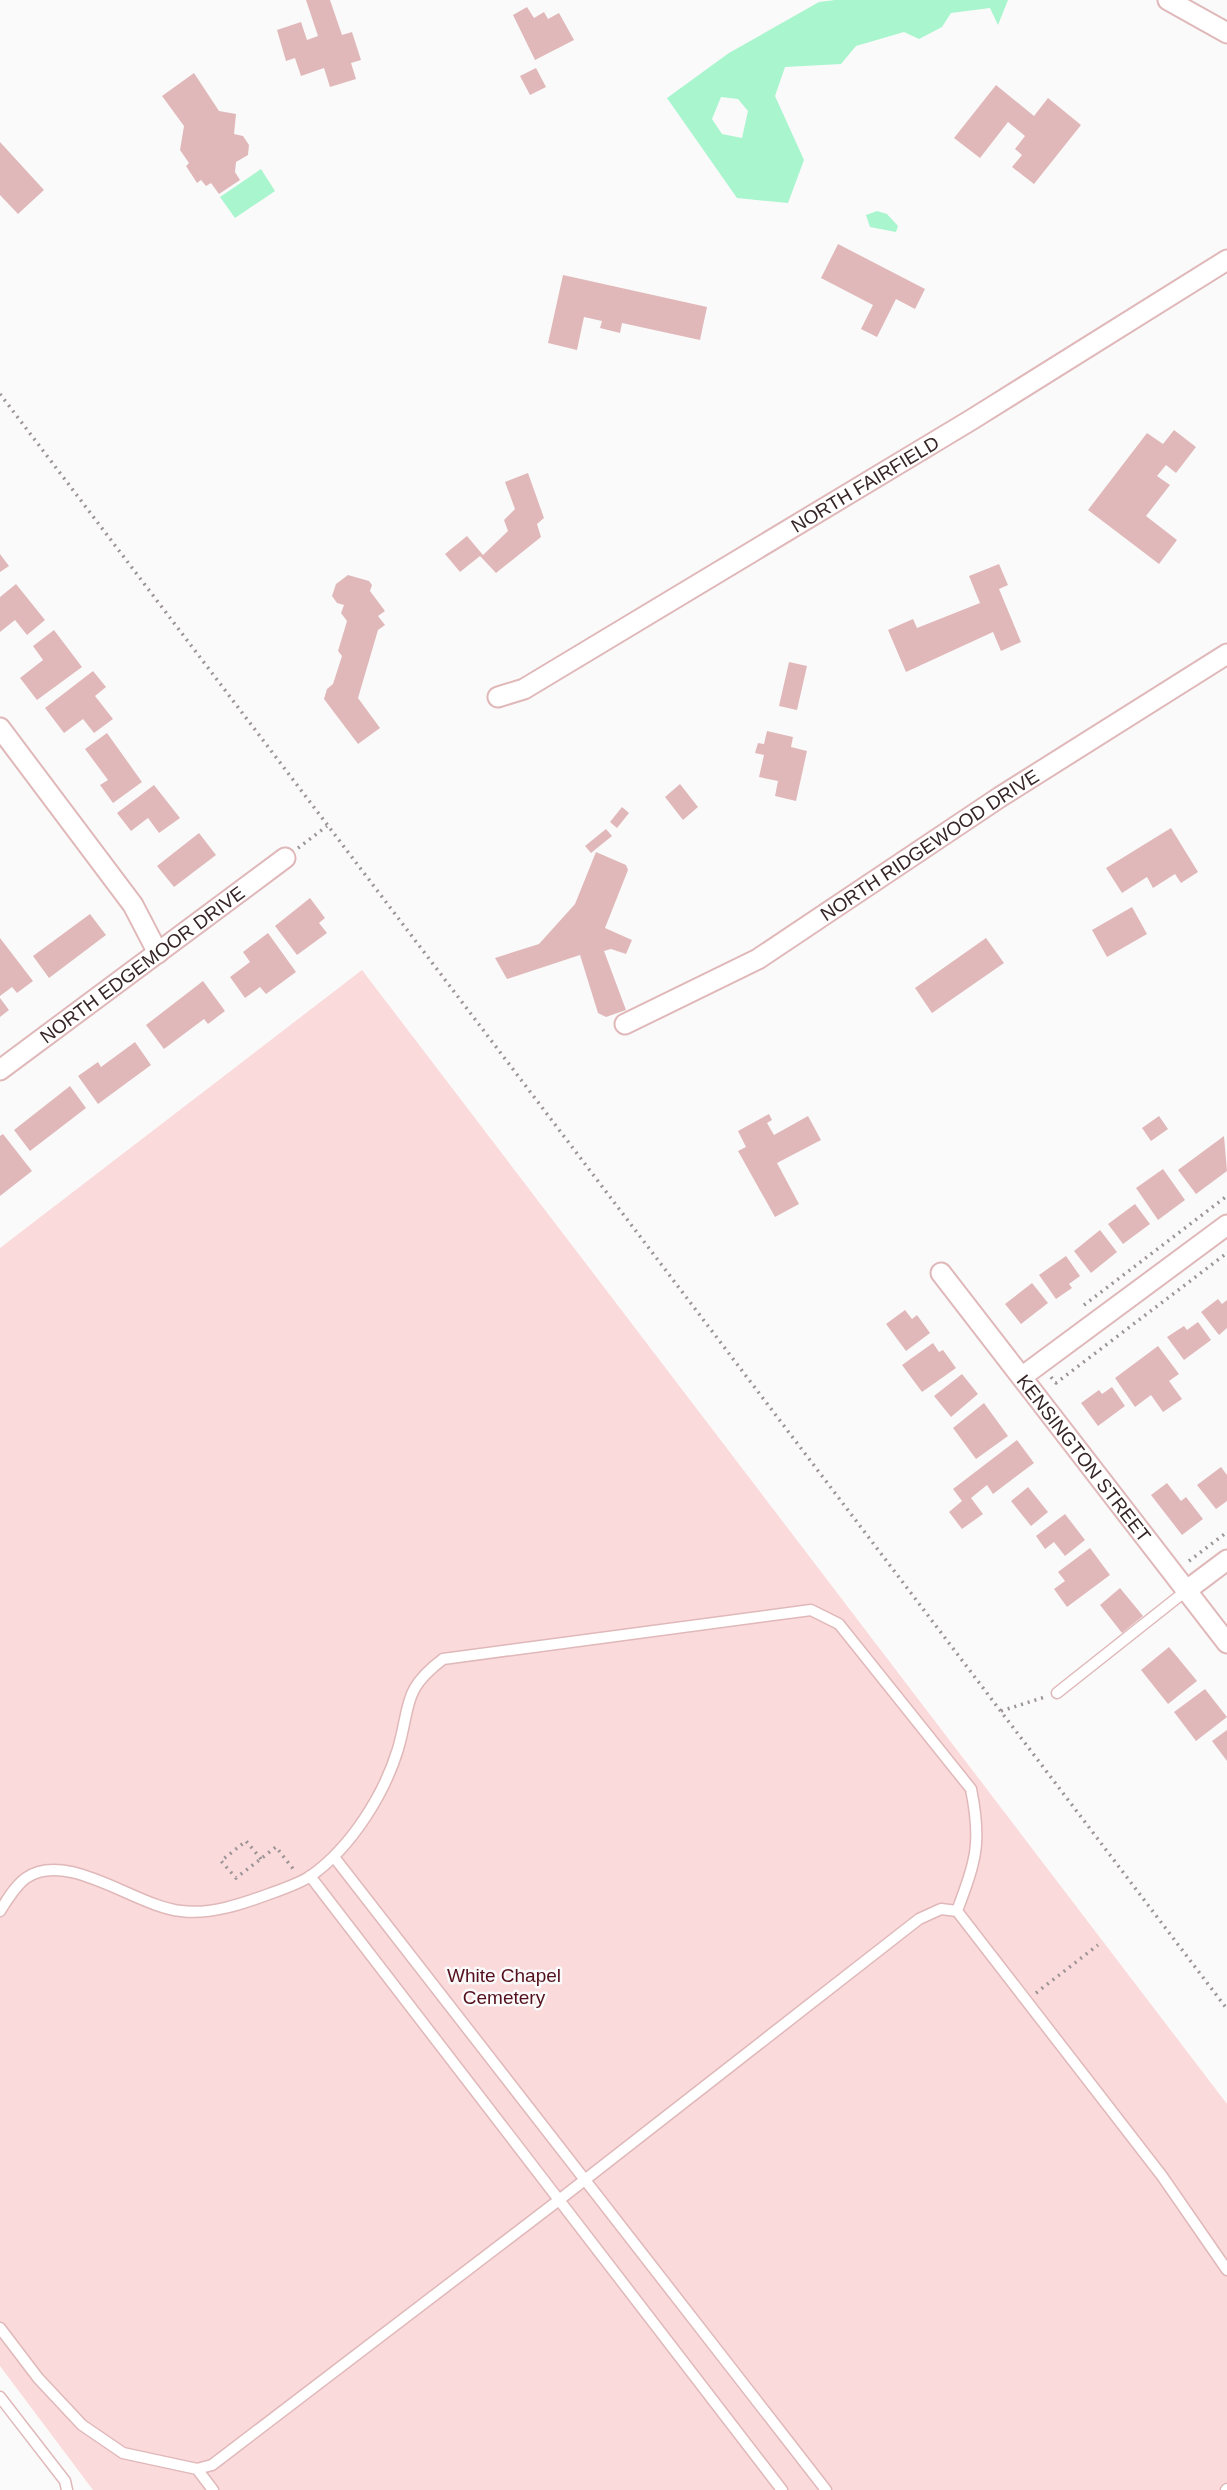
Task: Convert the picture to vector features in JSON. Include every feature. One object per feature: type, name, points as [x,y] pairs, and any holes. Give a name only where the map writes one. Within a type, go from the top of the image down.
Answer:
[{"type":"street","points":[[1168,0],[1227,33]]},
{"type":"street","name":"NORTH FAIRFIELD","points":[[498,697],[524,689],[971,420],[1227,260]]},
{"type":"street","name":"NORTH RIDGEWOOD DRIVE","points":[[625,1024],[758,959],[1000,797],[1227,654]]},
{"type":"street","points":[[0,728],[133,905],[158,953]]},
{"type":"street","name":"NORTH EDGEMOOR DRIVE","points":[[0,1070],[285,858]]},
{"type":"street","points":[[1023,1376],[1227,1225]]},
{"type":"street","name":"KENSINGTON STREET","points":[[942,1273],[1224,1634]]},
{"type":"street","points":[[1187,1590],[1227,1560]]},
{"type":"lane","points":[[1057,1693],[1187,1590]]},
{"type":"lane","points":[[0,1911],[27,1877],[47,1870],[69,1870],[145,1901],[181,1912],[220,1909],[306,1878],[334,1857],[370,1810],[397,1752],[413,1687],[443,1659],[811,1610],[839,1624],[971,1790],[978,1823],[977,1855],[957,1911]]},
{"type":"lane","points":[[334,1857],[826,2490]]},
{"type":"lane","points":[[306,1878],[782,2490]]},
{"type":"lane","points":[[0,2328],[38,2378],[82,2425],[123,2454],[197,2469],[212,2465],[585,2180],[919,1919],[941,1909],[957,1911],[1162,2176],[1227,2270]]},
{"type":"lane","points":[[0,2397],[65,2481],[67,2490]]},
{"type":"lane","points":[[197,2469],[213,2490]]},
{"type":"path","points":[[0,394],[1227,2008]]},
{"type":"path","points":[[285,858],[327,827]]},
{"type":"path","points":[[1189,1561],[1227,1532]]},
{"type":"path","points":[[1000,1711],[1057,1693]]},
{"type":"path","points":[[261,1859],[246,1841],[221,1861],[236,1878],[261,1859],[276,1847],[306,1878]]},
{"type":"path","points":[[1026,2000],[1098,1945]]},
{"type":"green space","name":"White Chapel Cemetery","points":[[362,970],[1227,2104],[1227,2490],[93,2490],[0,2366],[0,1248]]},
{"type":"shaded area","points":[[1008,0],[998,25],[990,8],[951,13],[942,27],[919,39],[904,32],[856,46],[841,64],[785,67],[775,96],[804,160],[788,203],[737,198],[667,98],[729,53],[819,2]],"holes":[[[721,97],[738,99],[748,111],[742,138],[722,134],[712,119]]]},
{"type":"shaded area","points":[[261,169],[275,191],[235,218],[220,197]]},
{"type":"shaded area","points":[[877,211],[887,214],[898,226],[896,232],[870,227],[866,215]]},
{"type":"building","points":[[306,0],[330,0],[342,35],[352,32],[361,60],[351,63],[356,79],[330,87],[324,68],[301,76],[295,58],[286,61],[277,30],[301,22],[307,40],[318,36]]},
{"type":"building","points":[[527,7],[534,18],[544,12],[548,19],[559,13],[574,40],[535,60],[513,15]]},
{"type":"building","points":[[536,68],[546,87],[530,95],[520,76]]},
{"type":"building","points":[[194,73],[219,111],[236,114],[234,134],[243,136],[249,145],[248,155],[236,162],[235,172],[240,180],[219,194],[211,183],[206,186],[201,180],[197,183],[186,166],[189,163],[180,150],[184,126],[162,96]]},
{"type":"building","points":[[996,85],[1034,116],[1048,98],[1081,125],[1034,184],[1012,167],[1022,155],[1015,149],[1025,136],[1008,122],[980,158],[954,138]]},
{"type":"building","points":[[0,142],[44,190],[18,214],[0,195]]},
{"type":"building","points":[[838,244],[925,289],[915,309],[896,299],[877,337],[861,329],[873,305],[821,278]]},
{"type":"building","points":[[563,275],[707,307],[700,340],[622,323],[620,333],[600,328],[602,321],[584,317],[577,350],[548,343]]},
{"type":"building","points":[[1174,430],[1196,447],[1176,473],[1166,465],[1157,476],[1170,485],[1146,516],[1177,540],[1159,564],[1088,510],[1147,433],[1163,444]]},
{"type":"building","points":[[528,473],[544,518],[537,524],[541,537],[496,573],[480,556],[460,572],[445,554],[467,536],[483,555],[508,531],[504,520],[515,509],[505,482]]},
{"type":"building","points":[[0,554],[9,566],[0,572]]},
{"type":"building","points":[[999,564],[1008,585],[999,589],[1021,642],[1001,651],[993,632],[906,672],[888,630],[913,619],[917,628],[980,603],[969,576]]},
{"type":"building","points":[[348,575],[369,581],[372,585],[370,591],[385,611],[378,616],[385,625],[378,630],[358,698],[380,728],[358,744],[324,699],[327,689],[333,684],[342,656],[338,651],[347,621],[341,613],[344,605],[337,603],[332,596],[336,584]]},
{"type":"building","points":[[16,584],[45,620],[27,635],[15,620],[0,632],[0,597]]},
{"type":"building","points":[[54,630],[82,667],[37,700],[20,678],[43,660],[33,646]]},
{"type":"building","points":[[789,662],[807,666],[797,710],[779,706]]},
{"type":"building","points":[[93,671],[106,687],[95,696],[113,719],[94,733],[83,719],[64,733],[45,708]]},
{"type":"building","points":[[767,731],[793,737],[791,747],[807,751],[796,801],[775,796],[778,781],[759,777],[764,755],[755,753],[758,743],[764,744]]},
{"type":"building","points":[[107,733],[142,782],[113,803],[100,785],[108,780],[85,749]]},
{"type":"building","points":[[680,784],[698,807],[683,820],[665,797]]},
{"type":"building","points":[[154,785],[180,818],[159,833],[148,818],[131,831],[117,813]]},
{"type":"building","points":[[622,807],[629,813],[617,828],[610,822]]},
{"type":"building","points":[[1171,828],[1198,872],[1181,883],[1175,874],[1153,888],[1147,877],[1122,893],[1106,868]]},
{"type":"building","points":[[606,829],[612,836],[591,853],[585,846]]},
{"type":"building","points":[[199,833],[216,855],[174,887],[157,866]]},
{"type":"building","points":[[596,852],[626,865],[628,870],[605,928],[632,940],[626,954],[611,949],[604,951],[626,1010],[606,1017],[598,1013],[580,955],[507,979],[495,958],[539,944],[575,904]]},
{"type":"building","points":[[310,898],[325,918],[319,923],[327,933],[297,955],[275,926]]},
{"type":"building","points":[[1132,907],[1147,934],[1107,957],[1092,930]]},
{"type":"building","points":[[90,914],[106,935],[49,978],[33,956]]},
{"type":"building","points":[[268,933],[296,972],[266,994],[260,987],[245,998],[230,977],[250,962],[243,952]]},
{"type":"building","points":[[0,938],[33,981],[17,993],[12,987],[0,996]]},
{"type":"building","points":[[986,938],[1004,963],[932,1013],[915,988]]},
{"type":"building","points":[[203,981],[225,1011],[208,1024],[204,1019],[164,1049],[146,1025]]},
{"type":"building","points":[[0,998],[9,1010],[0,1017]]},
{"type":"building","points":[[135,1042],[151,1065],[98,1104],[78,1076],[98,1062],[101,1067]]},
{"type":"building","points":[[70,1086],[86,1108],[30,1151],[14,1130]]},
{"type":"building","points":[[769,1114],[772,1120],[767,1123],[774,1135],[808,1116],[821,1140],[777,1163],[799,1204],[775,1217],[738,1151],[746,1147],[738,1131]]},
{"type":"building","points":[[1159,1116],[1168,1129],[1151,1141],[1142,1128]]},
{"type":"building","points":[[3,1134],[32,1171],[0,1196],[0,1136]]},
{"type":"building","points":[[1224,1136],[1227,1171],[1196,1194],[1178,1170]]},
{"type":"building","points":[[1163,1169],[1185,1200],[1158,1220],[1136,1188]]},
{"type":"building","points":[[1135,1204],[1150,1224],[1123,1244],[1108,1224]]},
{"type":"building","points":[[1100,1230],[1117,1252],[1091,1273],[1074,1251]]},
{"type":"building","points":[[1066,1256],[1080,1276],[1069,1284],[1072,1288],[1056,1299],[1039,1275]]},
{"type":"building","points":[[1032,1283],[1048,1303],[1021,1324],[1005,1304]]},
{"type":"building","points":[[1218,1299],[1222,1304],[1227,1300],[1227,1328],[1219,1335],[1201,1312]]},
{"type":"building","points":[[905,1310],[912,1319],[917,1315],[930,1333],[906,1351],[886,1324]]},
{"type":"building","points":[[1198,1322],[1211,1340],[1184,1360],[1167,1337],[1184,1326],[1187,1330]]},
{"type":"building","points":[[933,1343],[939,1352],[943,1350],[956,1368],[922,1392],[902,1365]]},
{"type":"building","points":[[1158,1346],[1179,1374],[1169,1381],[1182,1399],[1163,1412],[1151,1395],[1135,1407],[1115,1378]]},
{"type":"building","points":[[962,1374],[978,1394],[951,1417],[934,1396]]},
{"type":"building","points":[[1112,1387],[1125,1406],[1098,1426],[1081,1403],[1099,1390],[1102,1394]]},
{"type":"building","points":[[984,1403],[1008,1436],[976,1459],[953,1428]]},
{"type":"building","points":[[1017,1440],[1034,1463],[993,1494],[987,1485],[971,1498],[983,1514],[962,1529],[949,1512],[962,1501],[953,1489]]},
{"type":"building","points":[[1221,1467],[1227,1475],[1227,1501],[1216,1509],[1197,1485]]},
{"type":"building","points":[[1167,1483],[1181,1501],[1186,1497],[1203,1519],[1182,1535],[1151,1495]]},
{"type":"building","points":[[1028,1487],[1048,1512],[1031,1526],[1011,1501]]},
{"type":"building","points":[[1065,1514],[1085,1540],[1065,1556],[1054,1542],[1045,1549],[1036,1536]]},
{"type":"building","points":[[1090,1548],[1110,1575],[1067,1607],[1054,1589],[1065,1581],[1058,1572]]},
{"type":"building","points":[[1120,1588],[1143,1616],[1122,1633],[1100,1605]]},
{"type":"building","points":[[1169,1647],[1197,1681],[1168,1704],[1141,1670]]},
{"type":"building","points":[[1205,1689],[1227,1717],[1196,1741],[1174,1712]]},
{"type":"building","points":[[1227,1730],[1227,1761],[1212,1741]]}]
